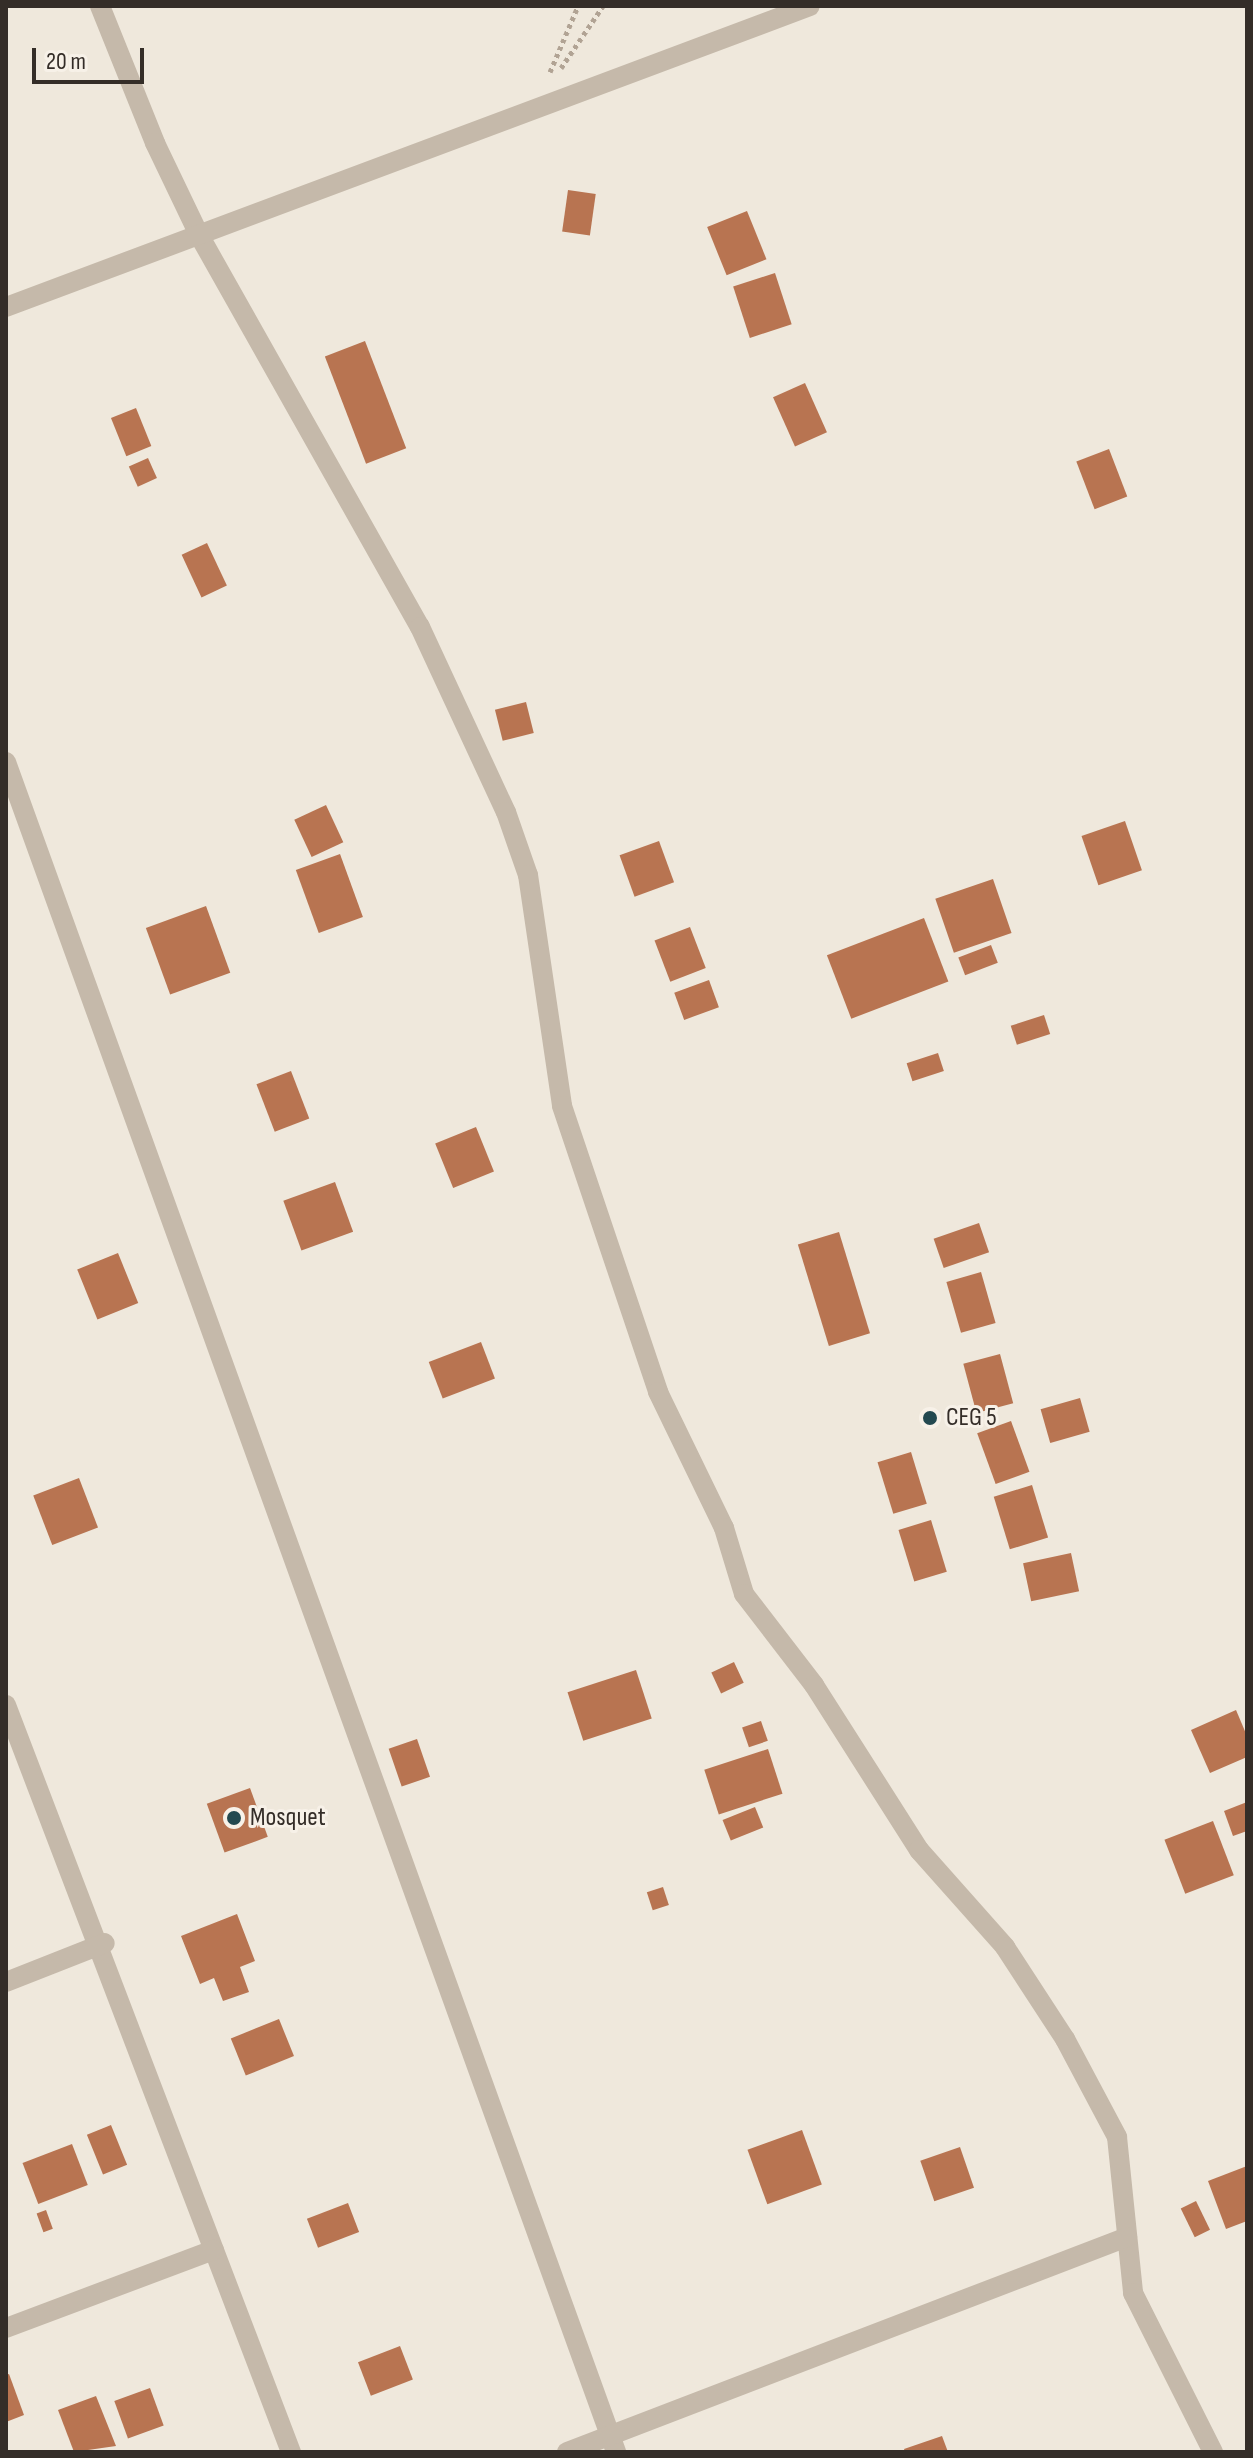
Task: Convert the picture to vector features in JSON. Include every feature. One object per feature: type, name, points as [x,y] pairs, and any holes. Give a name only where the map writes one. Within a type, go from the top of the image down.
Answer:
[{"type":"street","points":[[100,6],[155,143],[199,235],[420,627],[506,812],[528,875],[562,1106],[658,1392],[724,1528],[744,1594],[814,1685],[919,1850],[1005,1947],[1065,2039],[1117,2137],[1133,2293],[1213,2452]]},
{"type":"street","points":[[6,307],[810,6]]},
{"type":"street","points":[[6,762],[613,2444]]},
{"type":"street","points":[[6,1705],[102,1945],[291,2452]]},
{"type":"street","points":[[6,1982],[102,1945]]},
{"type":"street","points":[[567,2452],[613,2444],[1127,2237]]},
{"type":"street","points":[[6,2328],[214,2250]]},
{"type":"path","points":[[534,109],[578,6]]},
{"type":"path","points":[[534,109],[603,6]]},
{"type":"building","points":[[568,190],[596,194],[590,235],[562,232]]},
{"type":"building","points":[[747,211],[766,259],[727,275],[707,227]]},
{"type":"building","points":[[775,273],[792,324],[750,338],[733,287]]},
{"type":"building","points":[[365,341],[406,448],[366,464],[325,356]]},
{"type":"building","points":[[805,383],[827,432],[795,447],[773,397]]},
{"type":"building","points":[[136,408],[151,446],[126,456],[111,418]]},
{"type":"building","points":[[1109,449],[1127,497],[1095,509],[1076,462]]},
{"type":"building","points":[[148,458],[157,478],[138,487],[129,467]]},
{"type":"building","points":[[207,543],[227,586],[201,597],[182,555]]},
{"type":"building","points":[[526,702],[534,733],[503,741],[495,710]]},
{"type":"building","points":[[326,805],[343,842],[312,857],[294,820]]},
{"type":"building","points":[[1125,821],[1142,870],[1098,885],[1082,836]]},
{"type":"building","points":[[659,841],[674,882],[635,897],[620,855]]},
{"type":"building","points":[[340,854],[363,917],[319,933],[296,870]]},
{"type":"building","points":[[993,879],[1012,933],[954,953],[935,899]]},
{"type":"building","points":[[206,906],[230,973],[170,995],[146,928]]},
{"type":"building","points":[[924,918],[948,981],[851,1019],[827,955]]},
{"type":"building","points":[[690,927],[706,968],[670,982],[655,941]]},
{"type":"building","points":[[991,945],[998,963],[965,975],[958,958]]},
{"type":"building","points":[[709,980],[719,1007],[684,1020],[674,993]]},
{"type":"building","points":[[1044,1015],[1050,1034],[1017,1045],[1011,1026]]},
{"type":"building","points":[[938,1053],[944,1071],[912,1081],[907,1063]]},
{"type":"building","points":[[291,1071],[309,1119],[275,1132],[256,1084]]},
{"type":"building","points":[[476,1127],[494,1172],[453,1188],[435,1143]]},
{"type":"building","points":[[335,1182],[353,1232],[301,1251],[283,1201]]},
{"type":"building","points":[[979,1223],[989,1252],[944,1268],[934,1239]]},
{"type":"building","points":[[839,1232],[870,1333],[829,1346],[798,1245]]},
{"type":"building","points":[[118,1253],[138,1303],[97,1320],[77,1269]]},
{"type":"building","points":[[981,1272],[996,1323],[961,1333],[946,1282]]},
{"type":"building","points":[[481,1342],[495,1378],[443,1398],[429,1362]]},
{"type":"building","points":[[1000,1354],[1013,1403],[976,1413],[963,1364]]},
{"type":"building","points":[[1080,1398],[1090,1432],[1050,1443],[1041,1409]]},
{"type":"building","points":[[1011,1421],[1029,1472],[996,1484],[977,1433]]},
{"type":"building","points":[[911,1452],[927,1504],[893,1514],[878,1462]]},
{"type":"building","points":[[79,1478],[98,1527],[52,1545],[33,1496]]},
{"type":"building","points":[[1032,1485],[1048,1538],[1010,1549],[994,1497]]},
{"type":"building","points":[[931,1520],[947,1572],[914,1582],[898,1530]]},
{"type":"building","points":[[1071,1553],[1079,1591],[1031,1601],[1023,1563]]},
{"type":"building","points":[[734,1662],[744,1683],[721,1693],[711,1673]]},
{"type":"building","points":[[636,1670],[652,1719],[583,1741],[568,1692]]},
{"type":"building","points":[[1236,1710],[1247,1736],[1247,1757],[1210,1773],[1191,1730]]},
{"type":"building","points":[[761,1721],[768,1741],[749,1747],[742,1728]]},
{"type":"building","points":[[417,1739],[430,1777],[402,1787],[389,1749]]},
{"type":"building","points":[[768,1749],[783,1794],[719,1814],[704,1770]]},
{"type":"building","name":"Mosquet","points":[[250,1788],[268,1837],[225,1853],[207,1804]]},
{"type":"building","points":[[1247,1802],[1247,1831],[1233,1836],[1224,1811]]},
{"type":"building","points":[[755,1807],[763,1827],[731,1841],[723,1820]]},
{"type":"building","points":[[1213,1821],[1234,1875],[1185,1894],[1164,1840]]},
{"type":"building","points":[[663,1887],[669,1905],[653,1910],[647,1892]]},
{"type":"building","points":[[237,1914],[255,1961],[240,1967],[249,1992],[223,2001],[214,1978],[200,1984],[181,1936]]},
{"type":"building","points":[[279,2019],[294,2056],[246,2076],[231,2038]]},
{"type":"building","points":[[111,2125],[127,2165],[103,2175],[87,2135]]},
{"type":"building","points":[[802,2130],[822,2185],[767,2204],[747,2150]]},
{"type":"building","points":[[72,2144],[88,2185],[38,2204],[23,2163]]},
{"type":"building","points":[[960,2147],[974,2188],[934,2201],[920,2161]]},
{"type":"building","points":[[1247,2166],[1247,2221],[1226,2229],[1208,2181]]},
{"type":"building","points":[[1196,2201],[1210,2230],[1195,2237],[1181,2208]]},
{"type":"building","points":[[348,2203],[359,2232],[318,2248],[307,2219]]},
{"type":"building","points":[[46,2210],[53,2229],[43,2232],[37,2213]]},
{"type":"building","points":[[400,2346],[413,2380],[371,2396],[358,2362]]},
{"type":"building","points":[[9,2374],[24,2415],[6,2422],[6,2375]]},
{"type":"building","points":[[150,2388],[164,2426],[128,2439],[114,2401]]},
{"type":"building","points":[[96,2396],[116,2446],[74,2452],[58,2410]]},
{"type":"building","points":[[942,2436],[948,2452],[905,2452],[904,2449]]},
{"type":"place","name":"CEG 5","points":[[930,1418]]},
{"type":"place","name":"Mosquet","points":[[234,1818]]}]
